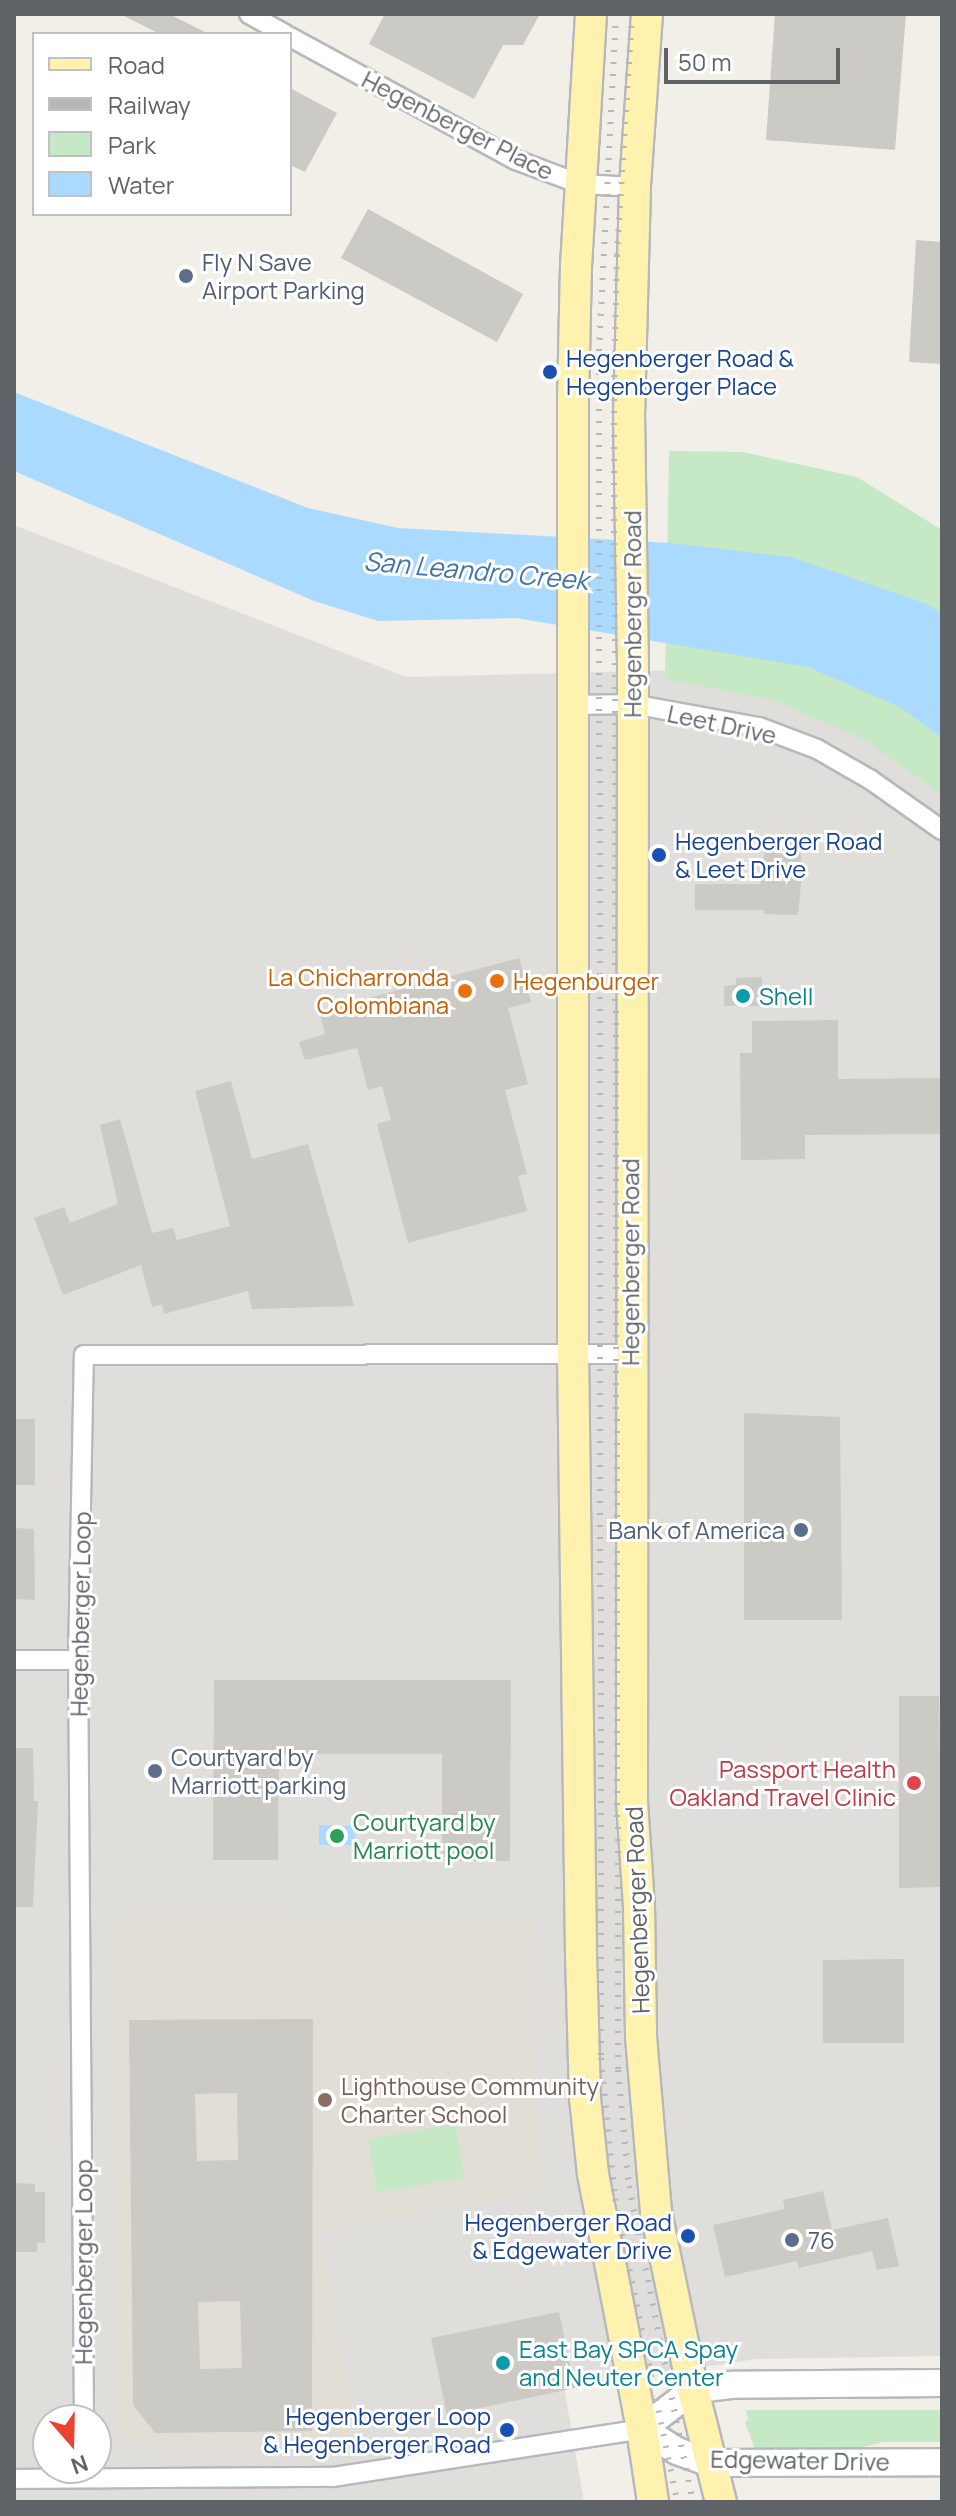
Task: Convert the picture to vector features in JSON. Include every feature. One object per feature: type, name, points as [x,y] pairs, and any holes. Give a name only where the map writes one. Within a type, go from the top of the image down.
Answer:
[{"type":"main road","points":[[591,14],[575,297],[573,511],[573,1352],[585,2098],[604,2243],[642,2429],[653,2502]]},
{"type":"main road","name":"Hegenberger Road","points":[[647,14],[635,187],[629,413],[632,649],[632,1801],[639,1906],[641,2037],[656,2212],[693,2390],[721,2502]]},
{"type":"main road","points":[[642,2429],[693,2390],[731,2385],[942,2383]]},
{"type":"main road","name":"Edgewater Drive","points":[[642,2429],[677,2451],[710,2463],[942,2462]]},
{"type":"street","name":"Hegenberger Place","points":[[249,14],[282,32]]},
{"type":"street","name":"Hegenberger Place","points":[[292,37],[516,160],[580,184],[635,187]]},
{"type":"street","name":"Leet Drive","points":[[573,705],[632,704],[759,727],[817,749],[871,780],[942,830]]},
{"type":"street","name":"Hegenberger Loop","points":[[84,2404],[78,1660],[84,1355],[630,1354]]},
{"type":"street","points":[[14,1660],[78,1660]]},
{"type":"street","points":[[112,2473],[333,2477],[642,2429]]},
{"type":"shaded area","points":[[14,525],[406,677],[808,667],[942,752],[942,2356],[757,2359],[564,2387],[584,2502],[14,2502]]},
{"type":"shaded area","name":"Lighthouse Community Charter School","points":[[116,1918],[533,1919],[530,2009],[540,2191],[319,2231],[359,2449],[152,2449],[117,2434]]},
{"type":"green space","points":[[669,451],[743,452],[857,477],[942,530],[942,795],[865,740],[774,700],[665,679]]},
{"type":"green space","points":[[455,2124],[464,2178],[377,2192],[368,2139]]},
{"type":"green space","points":[[746,2410],[942,2410],[942,2442],[883,2442],[847,2451],[756,2452],[745,2422],[748,2420]]},
{"type":"water","name":"San Leandro Creek","points":[[14,392],[308,508],[398,528],[670,543],[791,557],[927,604],[942,613],[942,738],[900,707],[808,667],[516,618],[378,621],[314,601],[14,471]]},
{"type":"water","name":"Courtyard by Marriott pool","points":[[319,1825],[355,1826],[354,1845],[319,1845]]},
{"type":"building","points":[[120,14],[169,14],[205,32],[156,32]]},
{"type":"building","points":[[385,14],[540,14],[523,45],[503,45],[474,99],[369,44]]},
{"type":"building","points":[[775,14],[906,14],[895,150],[766,140]]},
{"type":"building","points":[[292,89],[337,113],[305,172],[292,166]]},
{"type":"building","points":[[368,209],[523,294],[497,342],[341,258]]},
{"type":"building","points":[[916,240],[942,242],[942,364],[909,362]]},
{"type":"building","name":"Shell","points":[[766,842],[800,843],[802,874],[798,915],[764,914],[764,910],[695,910],[695,884],[760,884]]},
{"type":"building","points":[[519,958],[531,1002],[508,1008],[528,1084],[505,1090],[527,1174],[518,1176],[527,1211],[408,1243],[377,1124],[391,1120],[382,1086],[368,1090],[357,1048],[305,1060],[299,1042],[325,1034],[319,1011]]},
{"type":"building","name":"Shell","points":[[762,977],[762,1006],[724,1006],[724,986],[736,985],[736,978]]},
{"type":"building","points":[[838,1020],[838,1079],[942,1078],[942,1134],[805,1135],[805,1159],[741,1160],[740,1053],[752,1053],[752,1021]]},
{"type":"building","points":[[231,1081],[252,1159],[308,1144],[354,1306],[252,1309],[248,1291],[164,1314],[162,1305],[152,1307],[141,1265],[63,1295],[34,1218],[64,1207],[70,1223],[118,1204],[100,1125],[120,1119],[152,1233],[173,1228],[177,1240],[230,1226],[195,1091]]},
{"type":"building","points":[[744,1413],[840,1417],[842,1620],[744,1620]]},
{"type":"building","points":[[14,1419],[35,1419],[35,1485],[14,1485]]},
{"type":"building","points":[[14,1528],[34,1529],[35,1600],[14,1599]]},
{"type":"building","points":[[214,1680],[511,1680],[510,1861],[442,1861],[442,1754],[279,1754],[278,1860],[213,1860]]},
{"type":"building","points":[[899,1696],[939,1696],[942,1887],[899,1888]]},
{"type":"building","points":[[14,1748],[33,1748],[34,1801],[38,1801],[33,1907],[14,1907]]},
{"type":"building","points":[[904,1959],[904,2043],[823,2043],[823,1960]]},
{"type":"building","name":"Lighthouse Community Charter School","points":[[313,2019],[312,2431],[155,2433],[133,2405],[129,2020]],"holes":[[[237,2093],[238,2160],[197,2161],[195,2094]],[[240,2301],[242,2368],[200,2369],[198,2302]]]},
{"type":"building","points":[[14,2183],[35,2184],[35,2192],[45,2192],[45,2243],[37,2243],[37,2252],[14,2252]]},
{"type":"building","points":[[823,2191],[832,2230],[888,2218],[899,2266],[877,2270],[872,2251],[799,2268],[797,2261],[725,2277],[713,2225],[785,2209],[783,2200]]},
{"type":"building","name":"East Bay SPCA Spay and Neuter Center","points":[[559,2312],[575,2388],[447,2415],[431,2338]]},
{"type":"railway","points":[[616,14],[599,349],[601,2058],[615,2199],[677,2502]]},
{"type":"railway","points":[[632,14],[617,255],[614,387],[618,2070],[629,2186],[693,2502]]},
{"type":"place","name":"Fly N Save Airport Parking","points":[[186,276]]},
{"type":"place","name":"Hegenberger Road & Hegenberger Place","points":[[550,372]]},
{"type":"place","name":"Hegenberger Road & Leet Drive","points":[[659,855]]},
{"type":"place","name":"Hegenburger","points":[[497,981]]},
{"type":"place","name":"La Chicharronda Colombiana","points":[[465,991]]},
{"type":"place","name":"Shell","points":[[743,996]]},
{"type":"place","name":"Bank of America","points":[[801,1530]]},
{"type":"place","name":"Courtyard by Marriott parking","points":[[155,1771]]},
{"type":"place","name":"Passport Health Oakland Travel Clinic","points":[[914,1783]]},
{"type":"place","name":"Courtyard by Marriott pool","points":[[337,1836]]},
{"type":"place","name":"Lighthouse Community Charter School","points":[[325,2100]]},
{"type":"place","name":"Hegenberger Road & Edgewater Drive","points":[[688,2236]]},
{"type":"place","name":"76","points":[[792,2240]]},
{"type":"place","name":"East Bay SPCA Spay and Neuter Center","points":[[503,2363]]},
{"type":"place","name":"Hegenberger Loop & Hegenberger Road","points":[[507,2430]]}]
